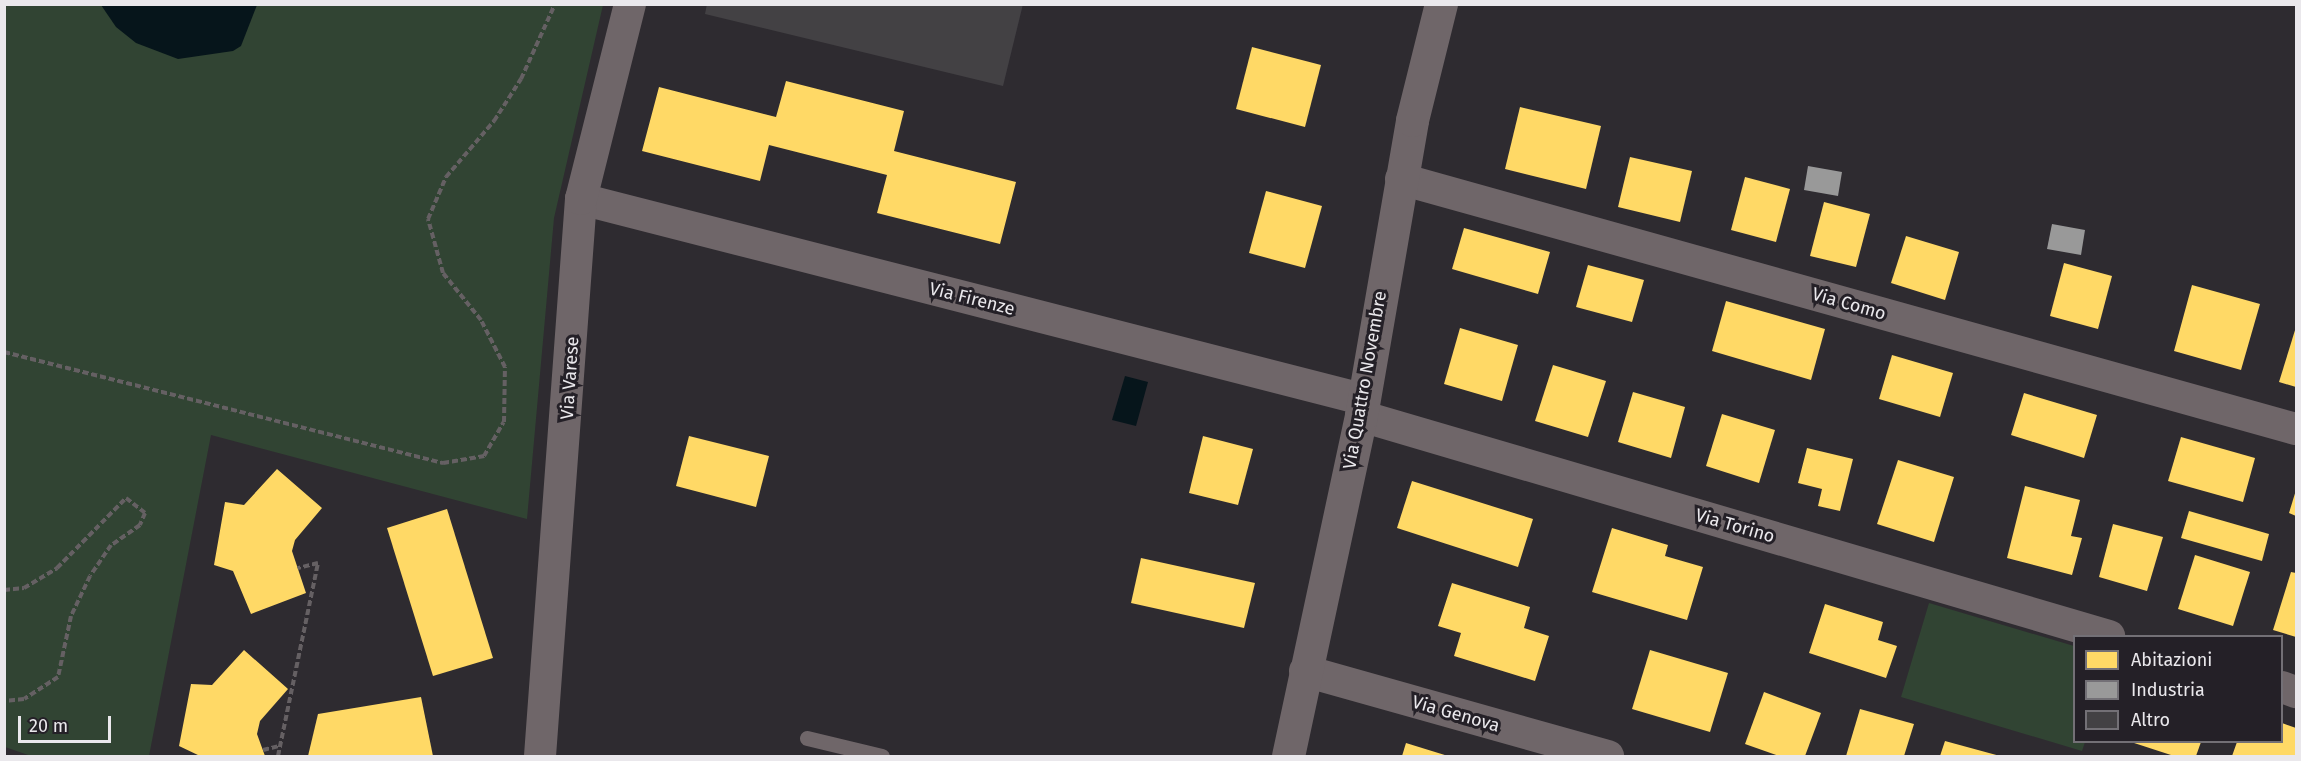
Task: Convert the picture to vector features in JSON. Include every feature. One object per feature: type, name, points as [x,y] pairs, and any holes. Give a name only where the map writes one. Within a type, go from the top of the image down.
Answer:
[{"type":"street","name":"Via Varese","points":[[540,756],[581,199],[630,4]]},
{"type":"street","name":"Via Quattro Novembre","points":[[1288,756],[1361,408],[1401,179],[1441,4]]},
{"type":"street","name":"Via Como","points":[[1401,179],[2296,429]]},
{"type":"street","name":"Via Firenze","points":[[581,199],[1361,408]]},
{"type":"street","name":"Via Torino","points":[[1361,408],[2106,635]]},
{"type":"street","name":"Via Genova","points":[[1305,670],[1608,756]]},
{"type":"lane","points":[[807,738],[882,756]]},
{"type":"path","points":[[4,352],[443,463],[484,456],[504,422],[505,366],[481,320],[443,273],[428,219],[446,177],[494,122],[521,79],[555,4]]},
{"type":"path","points":[[4,590],[24,588],[57,568],[126,498],[145,513],[140,525],[111,545],[90,576],[71,616],[58,676],[24,699],[4,701]]},
{"type":"path","points":[[278,756],[318,563],[298,568]]},
{"type":"path","points":[[262,750],[280,746]]},
{"type":"green space","points":[[5,5],[603,5],[554,218],[527,519],[211,435],[149,756],[31,756],[5,747]]},
{"type":"green space","points":[[1929,603],[2073,646],[2073,743],[2085,743],[2082,751],[1901,697]]},
{"type":"shaded area","points":[[101,5],[257,5],[241,46],[233,51],[178,59],[136,43],[116,27]]},
{"type":"shaded area","points":[[1125,376],[1148,382],[1136,426],[1112,420]]},
{"type":"building: Abitazioni","points":[[1252,47],[1321,65],[1305,127],[1236,109]]},
{"type":"building: Abitazioni","points":[[786,81],[904,111],[894,151],[1016,182],[1000,244],[877,213],[887,175],[769,145],[760,181],[642,151],[659,87],[776,117]]},
{"type":"building: Abitazioni","points":[[1520,107],[1601,126],[1586,189],[1505,169]]},
{"type":"building: Abitazioni","points":[[1630,157],[1692,171],[1680,222],[1618,207]]},
{"type":"building: Abitazioni","points":[[1745,177],[1790,189],[1776,242],[1731,230]]},
{"type":"building: Abitazioni","points":[[1266,191],[1322,206],[1305,268],[1249,253]]},
{"type":"building: Abitazioni","points":[[1824,202],[1870,214],[1856,267],[1810,256]]},
{"type":"building: Abitazioni","points":[[1464,228],[1550,252],[1538,294],[1452,269]]},
{"type":"building: Abitazioni","points":[[1906,236],[1959,252],[1945,300],[1891,283]]},
{"type":"building: Abitazioni","points":[[2064,263],[2112,276],[2098,329],[2050,316]]},
{"type":"building: Abitazioni","points":[[1588,265],[1644,280],[1632,322],[1576,307]]},
{"type":"building: Abitazioni","points":[[2192,285],[2260,304],[2241,370],[2174,351]]},
{"type":"building: Abitazioni","points":[[1726,301],[1825,329],[1811,380],[1712,351]]},
{"type":"building: Abitazioni","points":[[2296,327],[2296,387],[2279,382]]},
{"type":"building: Abitazioni","points":[[1460,328],[1518,345],[1502,401],[1444,384]]},
{"type":"building: Abitazioni","points":[[1892,355],[1953,373],[1940,417],[1879,399]]},
{"type":"building: Abitazioni","points":[[1553,365],[1606,381],[1588,437],[1535,421]]},
{"type":"building: Abitazioni","points":[[1633,392],[1685,407],[1671,458],[1618,442]]},
{"type":"building: Abitazioni","points":[[2024,393],[2097,415],[2084,458],[2011,435]]},
{"type":"building: Abitazioni","points":[[1722,414],[1775,430],[1759,483],[1706,466]]},
{"type":"building: Abitazioni","points":[[689,436],[769,456],[756,507],[676,486]]},
{"type":"building: Abitazioni","points":[[1203,436],[1253,449],[1238,505],[1189,493]]},
{"type":"building: Abitazioni","points":[[2181,437],[2255,458],[2243,502],[2168,481]]},
{"type":"building: Abitazioni","points":[[1807,448],[1853,459],[1840,511],[1818,506],[1822,489],[1798,483]]},
{"type":"building: Abitazioni","points":[[1898,460],[1954,477],[1934,542],[1877,524]]},
{"type":"building: Abitazioni","points":[[277,469],[322,508],[295,540],[292,551],[306,593],[251,614],[233,571],[214,565],[225,502],[244,505]]},
{"type":"building: Abitazioni","points":[[1412,481],[1533,519],[1518,567],[1397,528]]},
{"type":"building: Abitazioni","points":[[2025,486],[2080,500],[2071,536],[2082,538],[2072,575],[2007,558]]},
{"type":"building: Abitazioni","points":[[2296,490],[2296,516],[2289,513]]},
{"type":"building: Abitazioni","points":[[447,509],[493,658],[433,676],[387,528]]},
{"type":"building: Abitazioni","points":[[2189,511],[2269,534],[2262,561],[2181,538]]},
{"type":"building: Abitazioni","points":[[2113,524],[2163,537],[2147,591],[2099,577]]},
{"type":"building: Abitazioni","points":[[1612,528],[1668,545],[1665,556],[1703,567],[1687,620],[1592,592]]},
{"type":"building: Abitazioni","points":[[2195,555],[2250,572],[2233,626],[2178,609]]},
{"type":"building: Abitazioni","points":[[1141,558],[1255,583],[1244,628],[1131,603]]},
{"type":"building: Abitazioni","points":[[2291,572],[2296,573],[2296,637],[2273,630]]},
{"type":"building: Abitazioni","points":[[1452,583],[1530,607],[1524,628],[1549,636],[1535,681],[1454,656],[1461,633],[1438,626]]},
{"type":"building: Abitazioni","points":[[1825,604],[1883,622],[1878,640],[1897,646],[1886,678],[1809,653]]},
{"type":"building: Abitazioni","points":[[244,650],[288,689],[260,721],[257,734],[265,756],[200,756],[179,746],[191,684],[212,685]]},
{"type":"building: Abitazioni","points":[[1650,650],[1728,673],[1710,732],[1632,709]]},
{"type":"building: Abitazioni","points":[[1764,692],[1821,713],[1805,756],[1779,756],[1745,744]]},
{"type":"building: Abitazioni","points":[[421,697],[433,756],[308,756],[318,714]]},
{"type":"building: Abitazioni","points":[[1860,709],[1914,724],[1904,756],[1846,756]]},
{"type":"building: Abitazioni","points":[[2283,723],[2296,728],[2296,756],[2232,756],[2237,743],[2283,743]]},
{"type":"building: Abitazioni","points":[[1945,741],[2000,756],[1940,756]]},
{"type":"building: Abitazioni","points":[[1406,743],[1448,756],[1402,756]]},
{"type":"building: Abitazioni","points":[[2134,743],[2201,743],[2196,756],[2174,756]]},
{"type":"building: Industria","points":[[1808,166],[1842,172],[1838,196],[1804,190]]},
{"type":"building: Industria","points":[[2052,224],[2085,230],[2081,255],[2047,249]]},
{"type":"building: Altro","points":[[707,4],[1023,4],[1003,86],[705,14]]}]
